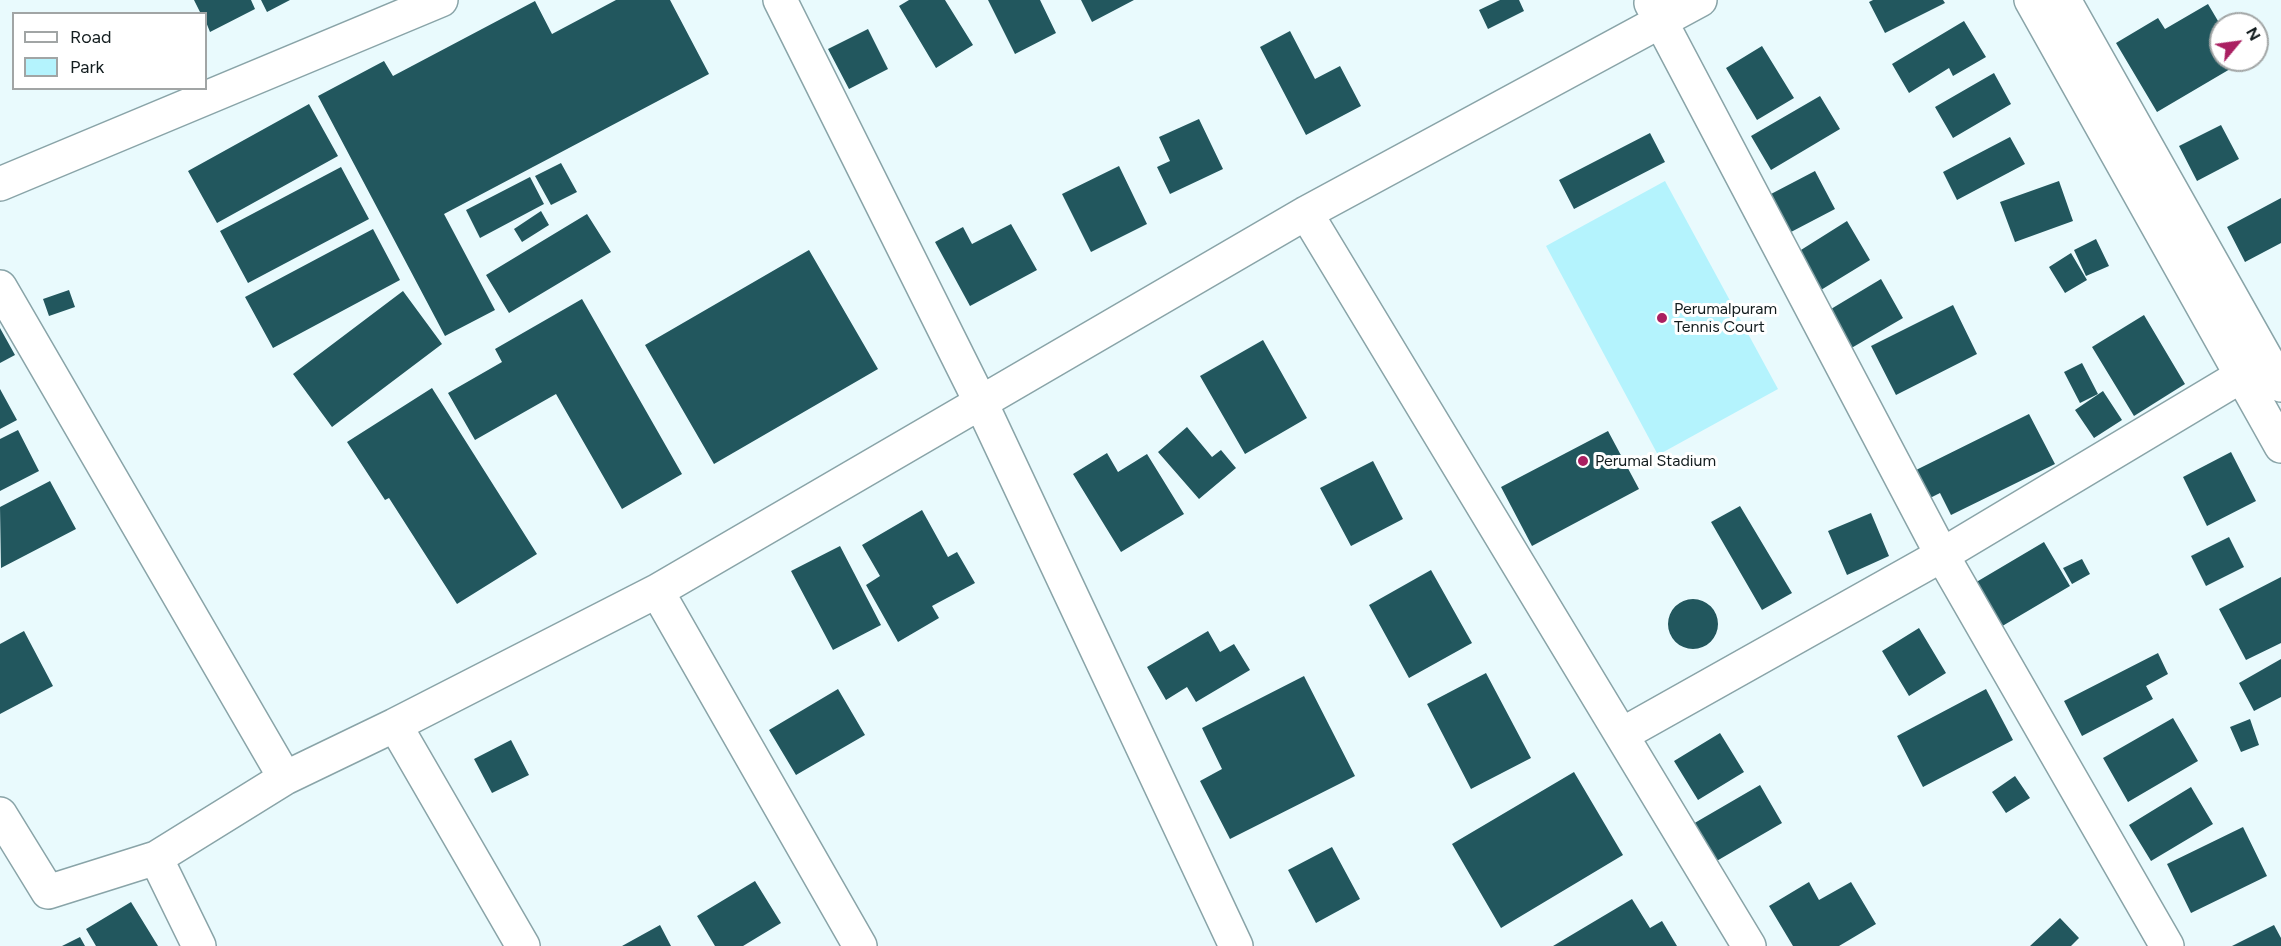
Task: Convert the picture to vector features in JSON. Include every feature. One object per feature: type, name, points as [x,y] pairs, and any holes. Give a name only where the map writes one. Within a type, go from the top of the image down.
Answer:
[{"type":"street","points":[[0,184],[439,0]]},
{"type":"street","points":[[0,814],[48,892],[156,858],[285,778],[395,725],[657,591],[1655,10],[1700,0]]},
{"type":"street","points":[[2031,0],[2281,446]]},
{"type":"street","points":[[2064,0],[2281,385]]},
{"type":"street","points":[[784,2],[981,403],[1236,946]]},
{"type":"street","points":[[1655,10],[1942,555],[2166,946]]},
{"type":"street","points":[[1306,213],[1623,734],[1749,946]]},
{"type":"street","points":[[0,287],[285,778]]},
{"type":"street","points":[[1623,734],[1942,555],[2241,376]]},
{"type":"street","points":[[657,591],[860,946]]},
{"type":"street","points":[[395,725],[523,946]]},
{"type":"street","points":[[156,858],[199,946]]},
{"type":"green space","name":"Perumalpuram Tennis Court","points":[[1665,181],[1778,389],[1658,455],[1546,246]]},
{"type":"building","points":[[194,0],[251,0],[255,9],[210,32],[207,24],[207,12],[200,12]]},
{"type":"building","points":[[261,0],[290,0],[267,12]]},
{"type":"building","points":[[616,0],[670,0],[709,74],[444,214],[495,310],[445,336],[318,96],[384,61],[393,76],[535,1],[552,34]]},
{"type":"building","points":[[909,0],[945,0],[973,45],[936,68],[899,6]]},
{"type":"building","points":[[988,0],[1040,0],[1056,33],[1015,54]]},
{"type":"building","points":[[1081,0],[1134,0],[1092,22]]},
{"type":"building","points":[[1500,0],[1519,0],[1524,11],[1488,29],[1479,10]]},
{"type":"building","points":[[1873,0],[1943,0],[1945,3],[1885,33],[1869,2]]},
{"type":"building","points":[[2208,4],[2213,12],[2209,12],[2209,72],[2225,72],[2157,112],[2116,43],[2158,18],[2165,29]]},
{"type":"building","points":[[1964,21],[1986,57],[1953,76],[1949,68],[1909,93],[1892,64]]},
{"type":"building","points":[[868,29],[888,69],[849,89],[828,49]]},
{"type":"building","points":[[1290,31],[1315,79],[1340,66],[1361,106],[1306,135],[1260,47]]},
{"type":"building","points":[[1762,46],[1794,98],[1757,120],[1726,68]]},
{"type":"building","points":[[1994,73],[2011,104],[1953,138],[1935,107]]},
{"type":"building","points":[[1820,96],[1840,129],[1771,170],[1751,136]]},
{"type":"building","points":[[309,104],[338,156],[217,223],[188,171]]},
{"type":"building","points":[[1199,119],[1223,169],[1170,194],[1157,167],[1170,161],[1159,137]]},
{"type":"building","points":[[2221,125],[2239,159],[2197,181],[2179,146]]},
{"type":"building","points":[[1650,133],[1665,162],[1574,209],[1559,180]]},
{"type":"building","points":[[2010,137],[2025,164],[1957,200],[1943,172]]},
{"type":"building","points":[[561,163],[577,192],[551,205],[535,176]]},
{"type":"building","points":[[1119,166],[1147,224],[1091,252],[1062,194]]},
{"type":"building","points":[[341,167],[369,219],[248,283],[220,231]]},
{"type":"building","points":[[1815,171],[1835,209],[1791,232],[1771,194]]},
{"type":"building","points":[[530,177],[544,204],[480,238],[466,210]]},
{"type":"building","points":[[2059,181],[2073,221],[2015,242],[2000,202]]},
{"type":"building","points":[[2281,198],[2281,243],[2245,262],[2227,227]]},
{"type":"building","points":[[541,211],[549,225],[522,242],[514,229]]},
{"type":"building","points":[[587,214],[611,252],[509,313],[486,275]]},
{"type":"building","points":[[1847,221],[1870,260],[1816,293],[1793,255]]},
{"type":"building","points":[[1011,224],[1037,270],[970,306],[935,242],[963,227],[972,244]]},
{"type":"building","points":[[373,229],[400,280],[273,348],[245,297]]},
{"type":"building","points":[[2096,239],[2109,266],[2086,276],[2074,250]]},
{"type":"building","points":[[809,250],[878,369],[714,464],[645,345]]},
{"type":"building","points":[[2071,253],[2087,280],[2065,293],[2049,267]]},
{"type":"building","points":[[1881,279],[1903,318],[1848,350],[1826,312]]},
{"type":"building","points":[[69,290],[75,307],[49,316],[43,299]]},
{"type":"building","points":[[403,291],[442,344],[332,427],[293,374]]},
{"type":"building","points":[[582,299],[682,474],[622,509],[556,394],[475,440],[448,393],[502,362],[495,349]]},
{"type":"building","points":[[1953,305],[1977,354],[1896,395],[1871,346]]},
{"type":"building","points":[[2144,315],[2185,384],[2134,416],[2092,347]]},
{"type":"building","points":[[0,328],[15,355],[0,363]]},
{"type":"building","points":[[1263,340],[1307,418],[1245,454],[1200,376]]},
{"type":"building","points":[[2082,363],[2098,394],[2080,403],[2064,372]]},
{"type":"building","points":[[432,388],[537,554],[457,604],[389,498],[385,500],[347,442]]},
{"type":"building","points":[[0,389],[17,420],[0,429]]},
{"type":"building","points":[[2103,391],[2122,420],[2094,438],[2075,410]]},
{"type":"building","points":[[2029,414],[2055,464],[1951,515],[1940,493],[1926,500],[1912,472]]},
{"type":"building","points":[[1187,427],[1212,457],[1221,450],[1236,468],[1199,499],[1158,452]]},
{"type":"building","points":[[18,430],[39,471],[0,491],[0,439]]},
{"type":"building","points":[[1608,431],[1639,489],[1532,546],[1501,487]]},
{"type":"building","points":[[2231,452],[2256,501],[2207,526],[2183,477]]},
{"type":"building","points":[[1107,453],[1118,472],[1147,454],[1184,514],[1121,552],[1073,474]]},
{"type":"building","points":[[1373,461],[1403,519],[1351,546],[1320,488]]},
{"type":"building","points":[[50,481],[76,529],[1,568],[0,507]]},
{"type":"building","points":[[1740,506],[1792,593],[1762,610],[1711,522]]},
{"type":"building","points":[[922,510],[948,557],[957,552],[975,583],[932,606],[939,618],[898,642],[866,585],[880,576],[862,545]]},
{"type":"building","points":[[1871,513],[1889,556],[1847,575],[1828,531]]},
{"type":"building","points":[[2229,537],[2244,567],[2206,586],[2191,556]]},
{"type":"building","points":[[2044,542],[2070,586],[1999,628],[1973,584]]},
{"type":"building","points":[[840,546],[881,625],[833,650],[791,571]]},
{"type":"building","points":[[2082,559],[2090,574],[2072,584],[2063,568]]},
{"type":"building","points":[[1431,570],[1472,643],[1409,678],[1369,605]]},
{"type":"building","points":[[2281,577],[2281,643],[2246,660],[2219,609]]},
{"type":"building","points":[[1698,599],[1711,606],[1717,614],[1717,634],[1711,642],[1703,648],[1688,649],[1675,642],[1669,634],[1668,619],[1675,606],[1683,600]]},
{"type":"building","points":[[1919,628],[1946,673],[1909,696],[1882,651]]},
{"type":"building","points":[[24,631],[53,686],[0,714],[0,644]]},
{"type":"building","points":[[1208,631],[1220,652],[1234,644],[1250,670],[1196,702],[1187,687],[1166,700],[1147,667]]},
{"type":"building","points":[[2158,653],[2168,674],[2146,686],[2153,699],[2082,736],[2064,701]]},
{"type":"building","points":[[2281,659],[2281,697],[2254,711],[2239,683]]},
{"type":"building","points":[[1486,673],[1531,758],[1471,789],[1427,704]]},
{"type":"building","points":[[1304,676],[1355,776],[1230,839],[1200,781],[1222,769],[1202,728]]},
{"type":"building","points":[[838,689],[865,735],[796,775],[769,730]]},
{"type":"building","points":[[1986,689],[2013,740],[1923,787],[1897,736]]},
{"type":"building","points":[[2173,718],[2198,761],[2128,802],[2103,758]]},
{"type":"building","points":[[2250,719],[2259,745],[2241,752],[2230,727]]},
{"type":"building","points":[[1720,733],[1744,772],[1698,800],[1674,761]]},
{"type":"building","points":[[511,740],[529,775],[492,793],[474,759]]},
{"type":"building","points":[[1574,772],[1623,855],[1501,928],[1452,844]]},
{"type":"building","points":[[2015,776],[2030,798],[2006,813],[1992,792]]},
{"type":"building","points":[[1760,785],[1782,823],[1708,866],[1686,828]]},
{"type":"building","points":[[2191,787],[2213,824],[2151,861],[2129,825]]},
{"type":"building","points":[[2243,827],[2267,876],[2191,913],[2167,864]]},
{"type":"building","points":[[1332,847],[1360,899],[1316,923],[1288,870]]},
{"type":"building","points":[[755,881],[781,923],[743,946],[715,946],[697,916]]},
{"type":"building","points":[[1809,882],[1819,900],[1851,882],[1876,924],[1839,946],[1793,946],[1769,906]]},
{"type":"building","points":[[1632,899],[1650,928],[1662,921],[1677,946],[1553,946]]},
{"type":"building","points":[[131,902],[158,946],[96,946],[86,929]]},
{"type":"building","points":[[2060,918],[2079,938],[2071,946],[2030,946]]},
{"type":"building","points":[[660,925],[671,946],[622,946]]},
{"type":"building","points":[[2274,925],[2281,938],[2281,946],[2232,946]]},
{"type":"building","points":[[80,937],[85,946],[62,946]]},
{"type":"place","name":"Perumalpuram Tennis Court","points":[[1662,318]]},
{"type":"place","name":"Perumal Stadium","points":[[1583,461]]}]
